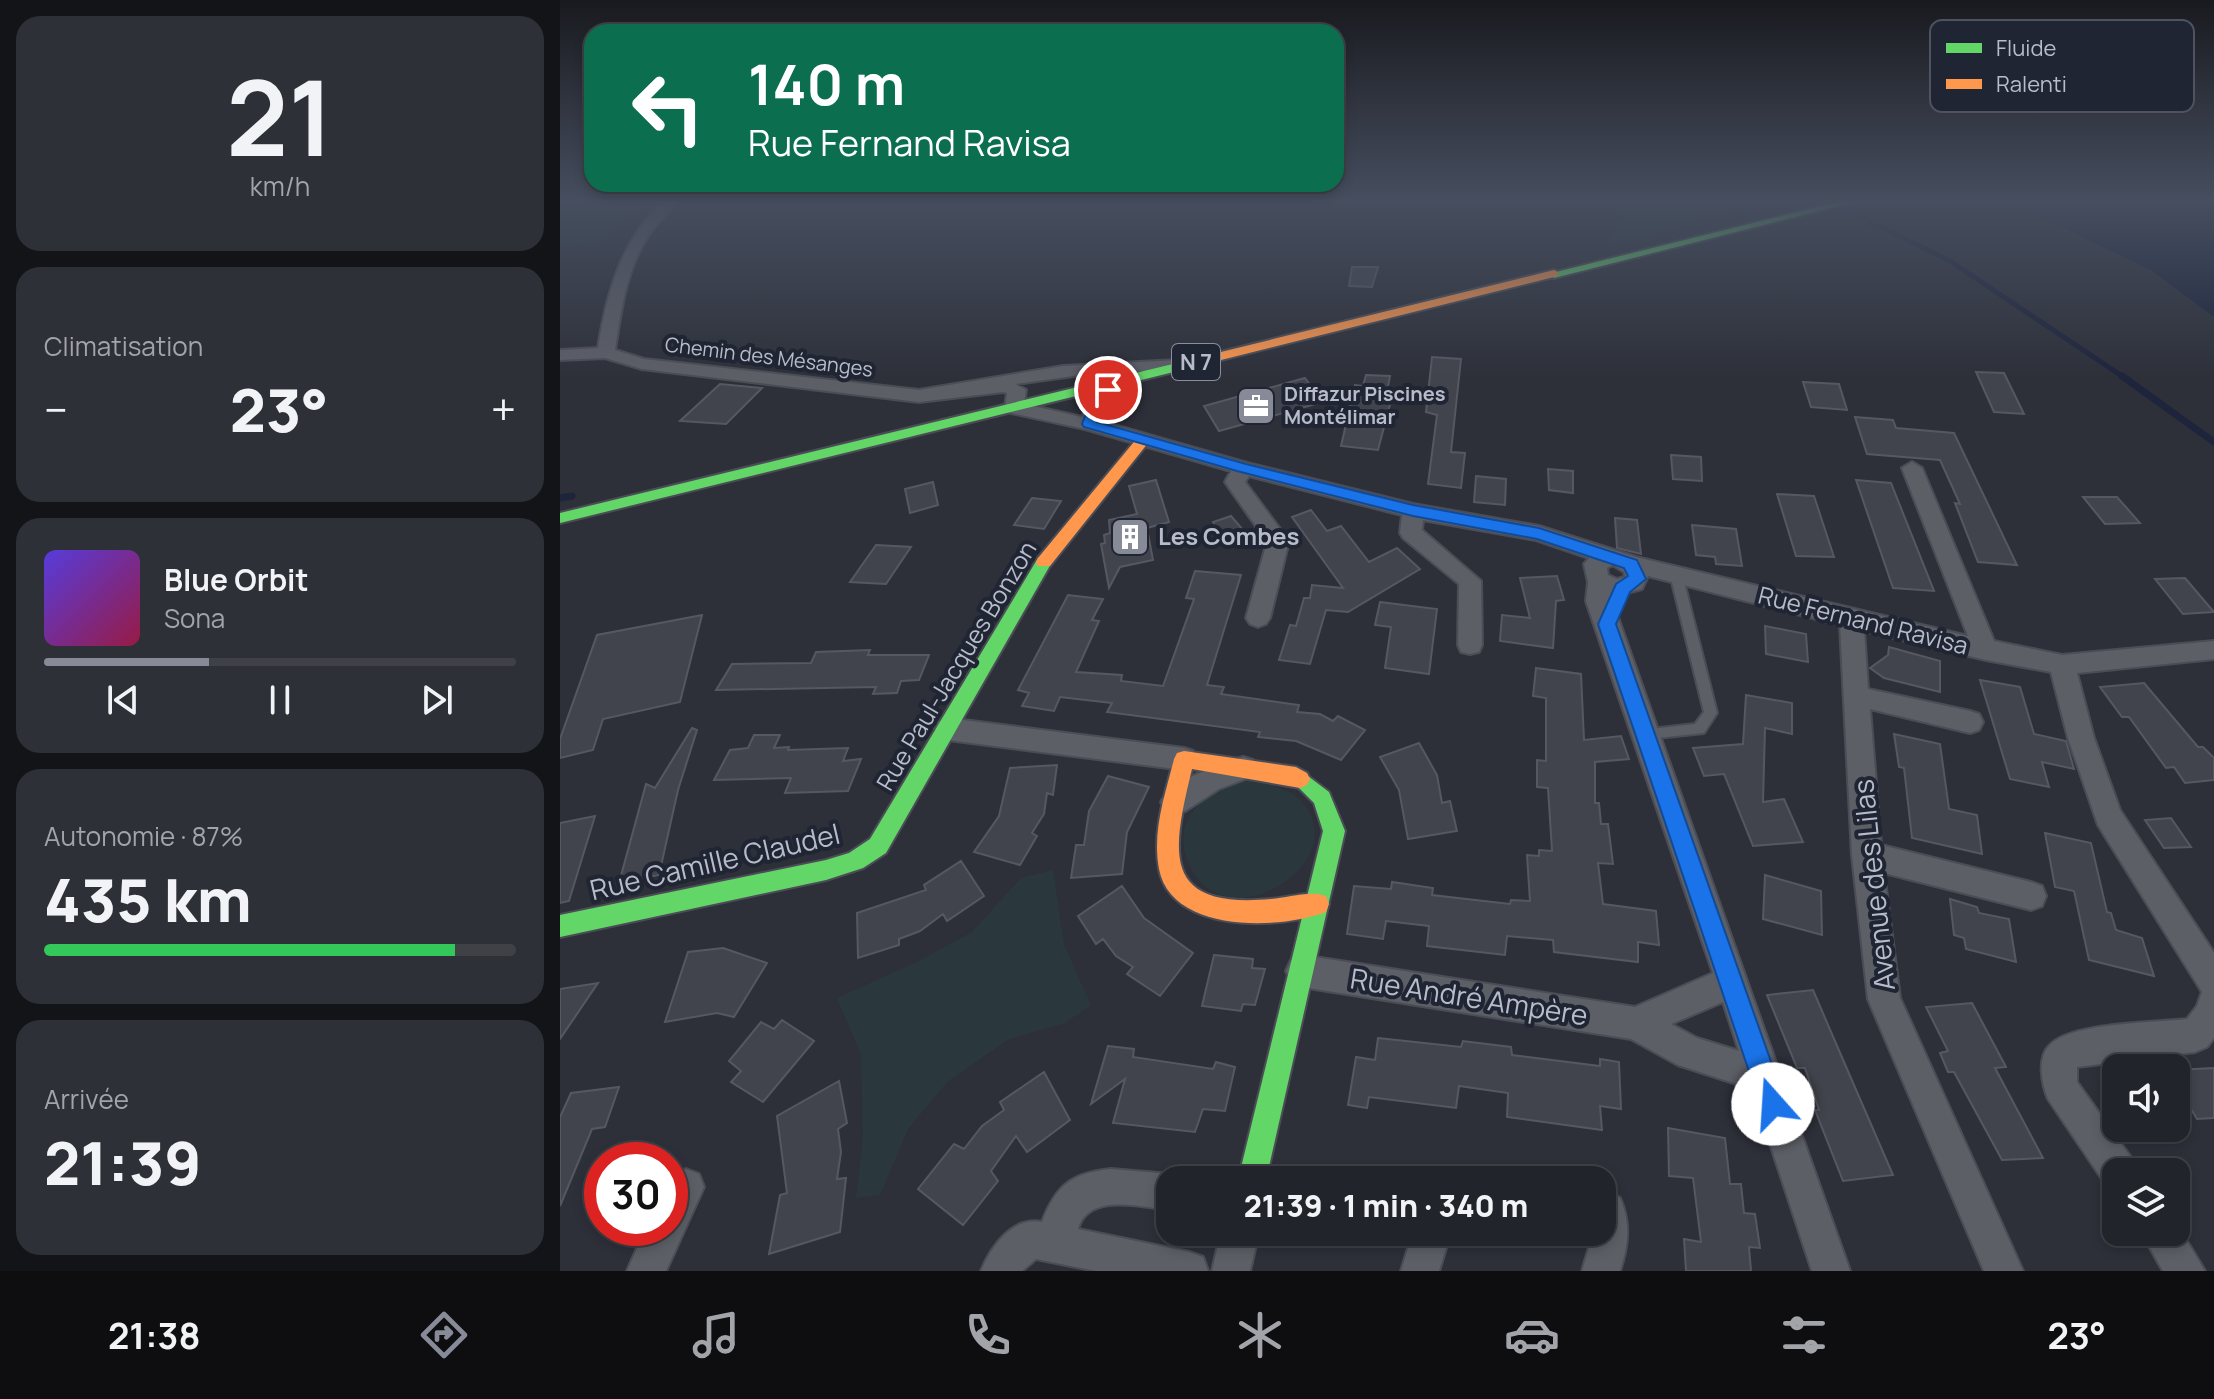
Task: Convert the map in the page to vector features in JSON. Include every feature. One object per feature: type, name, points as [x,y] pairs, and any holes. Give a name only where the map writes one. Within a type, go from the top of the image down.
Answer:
[{"type":"main road","name":"N 7","points":[[560,518],[1610,260]]},
{"type":"main road","name":"Rue Paul-Jacques Bonzon","points":[[878,846],[948,729],[997,638],[1051,551],[1143,440]]},
{"type":"main road","points":[[1255,1166],[1318,904],[1334,831],[1322,798],[1296,776],[1184,759],[1167,844],[1169,862],[1181,887],[1202,905],[1220,913],[1244,914],[1318,904]]},
{"type":"main road","name":"Rue Camille Claudel","points":[[560,926],[826,870],[855,861],[878,846]]},
{"type":"street","points":[[606,353],[624,260]]},
{"type":"street","name":"Chemin des Mésanges","points":[[560,355],[606,353],[642,364],[919,396],[1049,372],[1112,366],[1184,365]]},
{"type":"street","points":[[1089,424],[1099,398],[1116,382]]},
{"type":"street","name":"Chemin des Mésanges","points":[[975,388],[1004,386],[1017,390],[1014,408]]},
{"type":"street","points":[[1014,408],[1089,424],[1243,468],[1413,511],[1539,533],[1571,543],[1616,573],[1670,573]]},
{"type":"street","points":[[1243,468],[1235,482],[1278,541],[1258,618]]},
{"type":"street","points":[[1912,468],[1986,651]]},
{"type":"street","points":[[1413,511],[1411,533],[1470,581],[1470,645]]},
{"type":"street","points":[[1616,573],[1607,624],[1831,1271]]},
{"type":"street","name":"Rue Fernand Ravisa","points":[[1670,573],[1986,651],[2062,665],[2214,650]]},
{"type":"street","name":"Avenue des Lilas","points":[[1851,619],[1867,855],[1884,999],[2004,1271]]},
{"type":"street","points":[[2062,665],[2081,738],[2108,816],[2214,981]]},
{"type":"street","points":[[1856,696],[1970,722]]},
{"type":"street","points":[[948,729],[1184,759]]},
{"type":"street","points":[[1175,802],[1209,781],[1246,767]]},
{"type":"street","points":[[1867,855],[2031,896]]},
{"type":"street","name":"Rue André Ampère","points":[[1302,971],[1635,1023],[1690,1053],[1763,1076]]},
{"type":"street","points":[[1635,1023],[1731,982]]},
{"type":"street","points":[[2109,1158],[2060,1087],[2060,1058],[2075,1048],[2195,1035],[2213,1013],[2214,1003]]},
{"type":"street","points":[[1056,1245],[1058,1223],[1070,1199],[1103,1185],[1156,1191]]},
{"type":"street","points":[[1000,1271],[1012,1251],[1033,1239],[1189,1271]]},
{"type":"street","points":[[646,1271],[658,1246]]},
{"type":"street","points":[[1231,1271],[1237,1246]]},
{"type":"street","points":[[1420,1271],[1428,1246]]},
{"type":"street","points":[[1601,1271],[1608,1246]]},
{"type":"street","points":[[2169,1246],[2186,1271]]},
{"type":"lane","points":[[1647,734],[1699,729],[1711,713],[1670,573]]},
{"type":"shaded area","points":[[1256,780],[1286,791],[1300,800],[1314,824],[1312,847],[1300,868],[1280,885],[1255,895],[1229,897],[1206,887],[1189,864],[1184,831],[1189,817],[1210,796],[1224,788]]},
{"type":"shaded area","points":[[1053,870],[1064,945],[1091,1005],[1065,1023],[1009,1039],[948,1081],[908,1129],[880,1195],[856,1198],[863,1138],[861,1054],[837,998],[919,961],[972,932],[1021,878]]},
{"type":"water","points":[[2131,260],[2214,260],[2214,317],[2151,270]]},
{"type":"building","points":[[1352,267],[1378,267],[1372,287],[1349,286]]},
{"type":"building","points":[[1432,357],[1461,359],[1451,452],[1465,453],[1461,488],[1428,484],[1437,415],[1426,412]]},
{"type":"building","points":[[1976,372],[2004,373],[2024,414],[1994,412]]},
{"type":"building","points":[[1366,375],[1390,376],[1387,392],[1393,393],[1378,450],[1341,446],[1355,385],[1363,386]]},
{"type":"building","points":[[1305,378],[1323,402],[1219,431],[1204,406]]},
{"type":"building","points":[[1803,382],[1839,384],[1847,410],[1811,407]]},
{"type":"building","points":[[720,384],[762,388],[726,424],[680,421]]},
{"type":"building","points":[[1855,417],[1893,420],[1896,428],[1954,433],[2017,565],[1978,562],[1955,503],[1960,504],[1940,460],[1867,454]]},
{"type":"building","points":[[1671,455],[1701,457],[1702,481],[1673,479]]},
{"type":"building","points":[[1548,469],[1573,471],[1573,493],[1549,490]]},
{"type":"building","points":[[1476,476],[1506,479],[1505,505],[1474,502]]},
{"type":"building","name":"Les Combes","points":[[1156,480],[1169,522],[1147,528],[1153,560],[1120,567],[1109,588],[1101,544],[1105,543],[1104,535],[1110,533],[1109,520],[1137,514],[1129,486]]},
{"type":"building","points":[[1856,480],[1891,483],[1934,591],[1893,588]]},
{"type":"building","points":[[933,482],[938,505],[910,513],[905,489]]},
{"type":"building","points":[[1777,494],[1814,496],[1834,557],[1796,556]]},
{"type":"building","points":[[2083,497],[2117,497],[2140,523],[2105,524]]},
{"type":"building","points":[[1032,498],[1061,501],[1044,529],[1014,525]]},
{"type":"building","points":[[1311,510],[1327,531],[1341,526],[1369,562],[1397,548],[1420,569],[1348,612],[1326,610],[1310,664],[1279,660],[1290,625],[1296,626],[1304,598],[1310,598],[1312,585],[1343,588],[1292,517]]},
{"type":"building","points":[[1231,516],[1250,538],[1227,547],[1213,522]]},
{"type":"building","points":[[1615,518],[1637,520],[1641,554],[1617,548]]},
{"type":"building","points":[[1692,525],[1736,529],[1742,566],[1716,564],[1715,557],[1696,555]]},
{"type":"building","points":[[876,545],[911,547],[886,584],[850,582]]},
{"type":"building","points":[[1195,571],[1241,575],[1207,685],[1224,687],[1221,694],[1299,705],[1297,712],[1320,714],[1333,721],[1338,716],[1365,730],[1341,760],[1296,741],[1258,737],[1260,732],[1107,712],[1112,703],[1060,697],[1054,711],[1022,706],[1029,693],[1018,690],[1068,595],[1103,599],[1092,620],[1099,621],[1076,672],[1122,675],[1121,681],[1163,686],[1194,599],[1186,598]]},
{"type":"building","points":[[1557,576],[1564,600],[1556,601],[1553,648],[1500,641],[1502,615],[1530,618],[1520,578]]},
{"type":"building","points":[[2185,578],[2214,612],[2183,614],[2155,579]]},
{"type":"building","points":[[1380,602],[1437,609],[1429,674],[1385,668],[1391,627],[1375,625]]},
{"type":"building","points":[[702,615],[680,702],[603,719],[593,750],[560,758],[560,739],[597,635]]},
{"type":"building","points":[[1765,626],[1806,634],[1808,662],[1766,654]]},
{"type":"building","points":[[1889,647],[1940,661],[1940,692],[1884,678],[1870,668],[1888,655]]},
{"type":"building","points":[[870,650],[868,655],[929,655],[919,680],[901,681],[897,693],[873,694],[876,687],[716,690],[732,664],[811,663],[816,652]]},
{"type":"building","points":[[1536,668],[1581,674],[1584,740],[1621,736],[1629,759],[1595,762],[1595,803],[1599,803],[1601,824],[1608,824],[1613,864],[1598,863],[1603,904],[1656,911],[1659,945],[1638,942],[1638,962],[1554,952],[1553,940],[1507,936],[1505,955],[1427,946],[1429,926],[1386,921],[1383,939],[1347,934],[1354,886],[1391,889],[1392,882],[1433,888],[1432,895],[1510,904],[1511,900],[1530,901],[1527,855],[1539,856],[1539,850],[1552,851],[1548,788],[1537,787],[1537,760],[1546,761],[1546,698],[1533,696]]},
{"type":"building","points":[[1980,680],[2020,687],[2034,734],[2066,741],[2074,769],[2042,762],[2049,787],[2010,779]]},
{"type":"building","points":[[2144,683],[2198,747],[2203,747],[2214,758],[2214,780],[2185,783],[2174,767],[2166,768],[2129,717],[2122,717],[2100,687]]},
{"type":"building","points":[[1746,695],[1792,703],[1792,734],[1765,728],[1763,802],[1784,799],[1803,842],[1753,846],[1724,774],[1704,776],[1693,748],[1743,744]]},
{"type":"building","points":[[692,728],[697,730],[678,790],[659,875],[619,883],[646,784],[655,788]]},
{"type":"building","points":[[1894,734],[1940,744],[1949,809],[1977,815],[1982,854],[1912,838],[1904,768],[1899,767]]},
{"type":"building","points":[[754,735],[780,735],[774,748],[848,748],[843,761],[861,759],[848,791],[785,793],[791,778],[714,780],[730,750],[748,748]]},
{"type":"building","points":[[1419,743],[1437,775],[1442,803],[1450,801],[1457,831],[1408,839],[1399,790],[1380,757]]},
{"type":"building","points":[[1057,765],[1053,795],[1047,793],[1044,814],[1032,833],[1037,836],[1020,865],[974,852],[999,816],[1010,768]]},
{"type":"building","points":[[1108,776],[1149,787],[1127,832],[1122,874],[1071,878],[1076,845],[1084,845],[1089,811]]},
{"type":"building","points":[[595,816],[569,901],[560,903],[560,823]]},
{"type":"building","points":[[2171,818],[2191,847],[2164,848],[2145,820]]},
{"type":"building","points":[[2045,833],[2091,843],[2107,912],[2111,913],[2116,930],[2142,938],[2154,976],[2089,960],[2074,891],[2055,887]]},
{"type":"building","points":[[961,861],[984,896],[947,921],[943,914],[920,931],[899,939],[899,945],[858,958],[857,913],[926,890],[924,885]]},
{"type":"building","points":[[1765,875],[1821,891],[1822,935],[1763,919]]},
{"type":"building","points":[[1122,886],[1144,918],[1193,953],[1160,996],[1127,974],[1133,967],[1116,956],[1103,939],[1096,944],[1078,916]]},
{"type":"building","points":[[1950,899],[1977,907],[1979,913],[2009,919],[2016,962],[1966,949],[1964,938],[1954,935]]},
{"type":"building","points":[[723,948],[767,963],[734,1017],[717,1013],[665,1022],[688,952]]},
{"type":"building","points":[[1214,955],[1253,959],[1252,968],[1265,969],[1255,1005],[1243,1004],[1241,1011],[1202,1006]]},
{"type":"building","points":[[598,983],[560,1039],[560,989]]},
{"type":"building","points":[[1813,990],[1893,1175],[1843,1181],[1815,1110],[1819,1110],[1805,1068],[1797,1068],[1767,995]]},
{"type":"building","points":[[1972,1003],[2006,1067],[1995,1068],[2043,1158],[2002,1160],[1954,1072],[1948,1072],[1940,1053],[1948,1051],[1926,1007]]},
{"type":"building","points":[[782,1020],[814,1041],[763,1102],[731,1082],[741,1071],[729,1061],[761,1022],[774,1029]]},
{"type":"building","points":[[1378,1038],[1461,1047],[1463,1041],[1511,1047],[1512,1055],[1600,1066],[1600,1059],[1619,1062],[1621,1109],[1600,1106],[1602,1130],[1507,1117],[1508,1093],[1459,1086],[1456,1108],[1369,1097],[1367,1108],[1348,1105],[1356,1057],[1375,1060]]},
{"type":"building","points":[[1108,1046],[1134,1049],[1133,1057],[1213,1069],[1216,1062],[1235,1067],[1225,1111],[1203,1109],[1195,1132],[1113,1123],[1125,1079],[1091,1104]]},
{"type":"building","points":[[2214,1068],[2214,1118],[2197,1119],[2190,1107],[2190,1069]]},
{"type":"building","points":[[1044,1072],[1070,1120],[1027,1152],[1016,1136],[991,1171],[998,1181],[963,1225],[918,1189],[954,1144],[964,1149],[982,1126],[1004,1110],[1000,1102]]},
{"type":"building","points":[[839,1081],[847,1123],[838,1129],[841,1152],[837,1179],[846,1178],[840,1232],[769,1254],[780,1195],[787,1193],[777,1116]]},
{"type":"building","points":[[619,1087],[605,1127],[592,1129],[584,1142],[560,1206],[560,1117],[571,1093]]},
{"type":"building","points":[[1668,1128],[1725,1138],[1730,1184],[1741,1184],[1744,1213],[1755,1214],[1760,1248],[1749,1247],[1751,1271],[1686,1271],[1684,1239],[1701,1242],[1693,1178],[1669,1176]]},
{"type":"waterway","points":[[1949,260],[2125,378]]},
{"type":"waterway","points":[[2122,376],[2214,442]]},
{"type":"waterway","points":[[560,498],[572,496]]},
{"type":"traffic: fast","points":[[1554,274],[1610,260]]},
{"type":"traffic: fast","points":[[560,518],[1181,366]]},
{"type":"traffic: fast","points":[[560,926],[826,870],[855,861],[878,846],[1044,562]]},
{"type":"traffic: fast","points":[[1255,1166],[1334,831],[1322,798],[1300,779]]},
{"type":"traffic: slow","points":[[1181,366],[1554,274]]},
{"type":"traffic: slow","points":[[1044,562],[1143,440]]},
{"type":"traffic: slow","points":[[1300,779],[1184,759],[1168,833],[1170,872],[1182,891],[1199,903],[1221,910],[1271,910],[1318,904]]},
{"type":"place","name":"Diffazur Piscines Montélimar","points":[[1256,406]]},
{"type":"place","name":"Les Combes","points":[[1130,537]]},
{"type":"route","points":[[1108,390],[1099,398],[1089,424],[1243,468],[1413,511],[1539,533],[1631,564],[1637,579],[1623,588],[1607,624],[1773,1104]]}]
